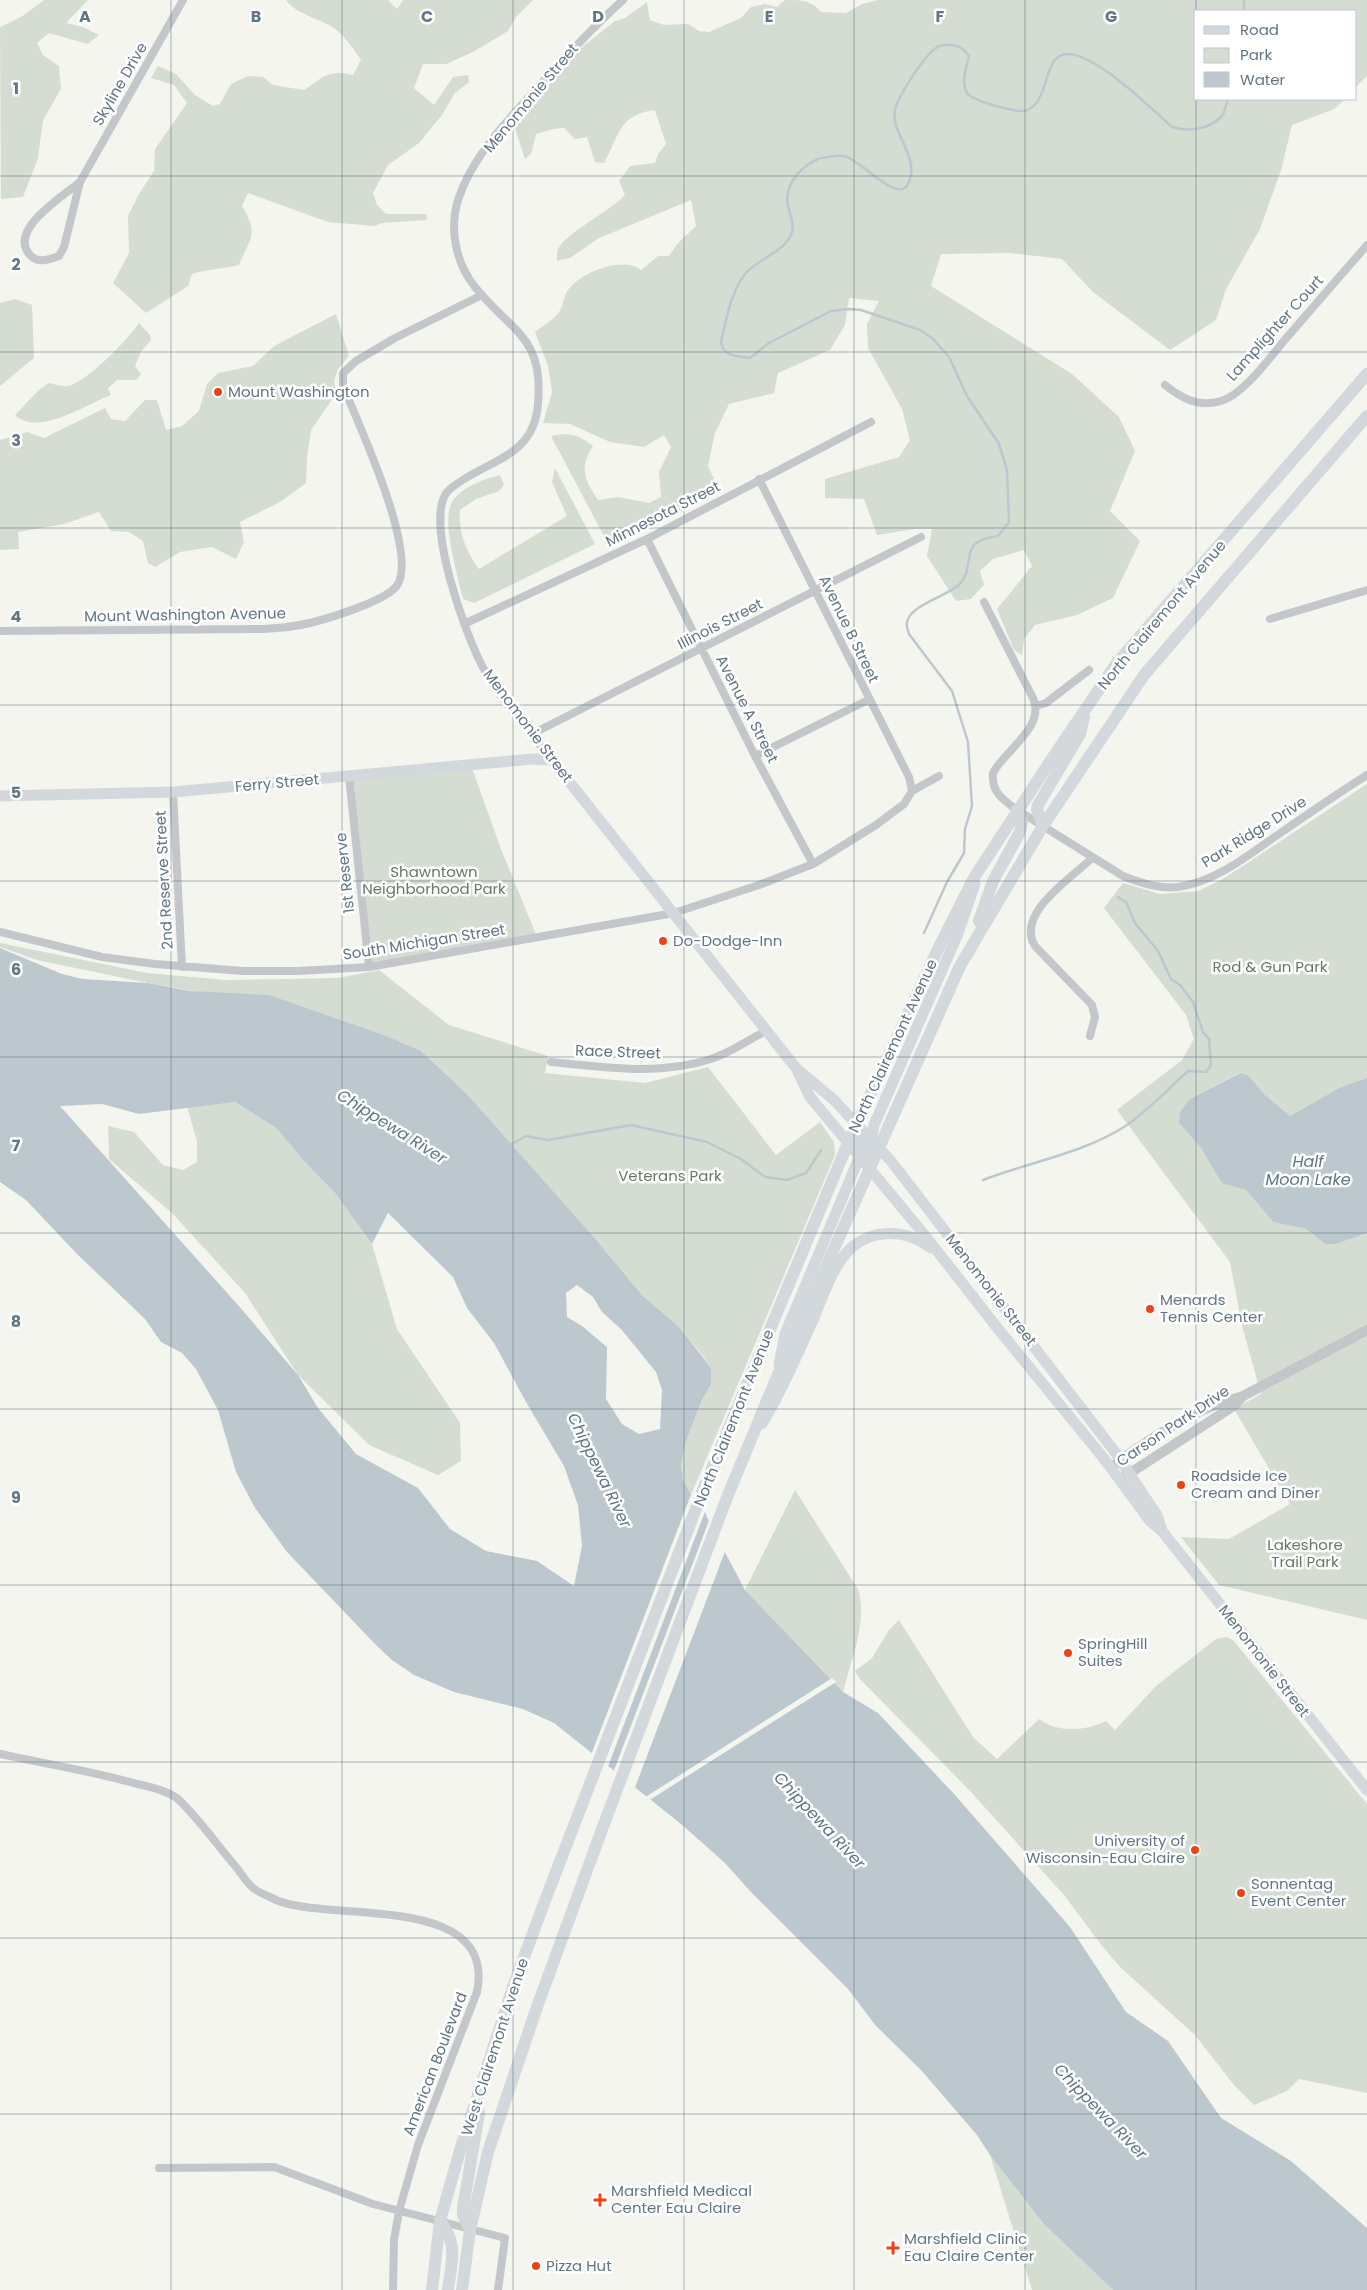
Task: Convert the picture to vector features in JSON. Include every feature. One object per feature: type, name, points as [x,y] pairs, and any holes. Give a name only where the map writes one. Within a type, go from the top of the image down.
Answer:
[{"type":"main road","name":"North Clairemont Avenue","points":[[580,1810],[707,1480],[848,1143],[938,949],[980,869],[1017,810],[1117,663],[1367,374]]},
{"type":"main road","name":"North Clairemont Avenue","points":[[601,1832],[726,1500],[776,1379],[869,1166],[874,1143],[960,966],[1043,826],[1144,675],[1367,416]]},
{"type":"main road","points":[[1043,826],[1037,810],[1038,804],[1080,734],[1086,709]]},
{"type":"main road","name":"Ferry Street","points":[[0,796],[173,792],[533,759],[552,760]]},
{"type":"main road","name":"Menomonie Street","points":[[552,760],[796,1068],[834,1100],[891,1162],[1120,1460],[1158,1515],[1162,1530]]},
{"type":"main road","points":[[973,943],[993,881],[1020,832],[1022,823],[1017,810]]},
{"type":"main road","points":[[874,1143],[874,1125],[965,917],[980,869]]},
{"type":"main road","name":"Menomonie Street","points":[[796,1068],[810,1098],[869,1166],[1110,1467],[1150,1521],[1162,1530],[1367,1790]]},
{"type":"main road","points":[[776,1379],[785,1334],[860,1156],[861,1144],[857,1124]]},
{"type":"main road","points":[[750,1444],[783,1387],[833,1275],[849,1251],[856,1244],[874,1236],[891,1233],[912,1237],[927,1244],[939,1254]]},
{"type":"main road","name":"West Clairemont Avenue","points":[[432,2290],[440,2220],[483,2080],[514,1984],[580,1810]]},
{"type":"main road","name":"West Clairemont Avenue","points":[[462,2290],[470,2230],[488,2152],[537,2007],[601,1832]]},
{"type":"main road","points":[[470,2230],[463,2215],[463,2208],[483,2080]]},
{"type":"main road","points":[[440,2220],[449,2233],[453,2249],[448,2290]]},
{"type":"street","name":"Skyline Drive","points":[[80,182],[29,225],[23,238],[26,250],[34,259],[46,261],[59,256],[64,247],[80,182],[183,0]]},
{"type":"street","name":"Menomonie Street","points":[[552,760],[484,670],[464,624],[452,585],[440,531],[439,519],[444,496],[464,480],[504,458],[523,443],[535,422],[538,402],[538,367],[532,349],[468,277],[456,250],[454,235],[458,199],[470,174],[512,115],[579,41],[623,0]]},
{"type":"street","name":"Lamplighter Court","points":[[1165,385],[1180,397],[1191,402],[1208,404],[1230,398],[1268,359],[1367,245]]},
{"type":"street","name":"Mount Washington Avenue","points":[[0,631],[286,627],[329,617],[371,602],[393,591],[400,579],[400,550],[391,513],[371,452],[343,386],[342,376],[348,367],[366,354],[482,295]]},
{"type":"street","name":"Minnesota Street","points":[[464,624],[647,539],[758,479],[871,422]]},
{"type":"street","name":"Avenue B Street","points":[[758,479],[868,700],[909,777],[912,791]]},
{"type":"street","name":"Illinois Street","points":[[532,734],[921,537]]},
{"type":"street","name":"Avenue A Street","points":[[647,539],[755,756],[813,864]]},
{"type":"street","points":[[1270,619],[1367,590]]},
{"type":"street","points":[[984,602],[1036,706],[1046,703],[1089,670]]},
{"type":"street","points":[[755,756],[868,700]]},
{"type":"street","name":"Park Ridge Drive","points":[[1036,706],[1036,713],[1031,726],[993,773],[993,785],[998,795],[1017,810],[1092,858],[1123,876],[1138,882],[1163,887],[1190,884],[1216,875],[1367,775]]},
{"type":"street","name":"1st Reserve","points":[[349,776],[369,967]]},
{"type":"street","points":[[912,791],[939,776]]},
{"type":"street","name":"South Michigan Street","points":[[0,932],[102,957],[182,967],[269,971],[369,967],[674,913],[759,885],[813,864],[884,819],[904,804],[912,791]]},
{"type":"street","name":"2nd Reserve Street","points":[[173,792],[182,967]]},
{"type":"street","points":[[1090,1036],[1095,1017],[1092,1006],[1035,946],[1030,934],[1035,914],[1092,858]]},
{"type":"street","name":"Race Street","points":[[551,1062],[635,1070],[663,1069],[712,1059],[766,1031]]},
{"type":"street","name":"Carson Park Drive","points":[[1110,1467],[1183,1420],[1231,1399],[1243,1396],[1367,1330]]},
{"type":"street","name":"Carson Park Drive","points":[[1119,1480],[1235,1405],[1243,1396]]},
{"type":"street","name":"American Boulevard","points":[[0,1754],[110,1776],[155,1789],[178,1799],[253,1888],[278,1900],[303,1908],[384,1914],[427,1921],[452,1932],[465,1942],[478,1966],[480,1975],[477,1992],[418,2145],[394,2240],[393,2290]]},
{"type":"street","points":[[159,2168],[274,2167],[373,2204],[505,2238],[498,2290]]},
{"type":"green space","points":[[44,0],[88,0],[66,23],[83,27],[99,35],[88,44],[49,33],[37,43],[43,55],[59,66],[61,89],[43,120],[38,158],[23,197],[1,199],[0,27],[21,17]]},
{"type":"green space","points":[[286,0],[388,0],[397,9],[403,0],[533,0],[516,17],[508,31],[473,52],[446,64],[423,64],[414,88],[434,105],[453,77],[468,75],[469,82],[455,93],[442,115],[419,143],[388,165],[373,193],[377,205],[386,214],[426,214],[427,220],[382,223],[375,226],[328,222],[248,193],[242,206],[252,230],[250,242],[239,265],[192,274],[188,286],[146,313],[113,283],[129,253],[128,216],[154,171],[155,149],[187,103],[174,85],[151,78],[158,66],[176,74],[195,95],[213,106],[220,104],[231,84],[248,76],[263,77],[273,85],[304,90],[327,75],[345,73],[353,75],[361,60],[347,41],[334,28],[300,12]]},
{"type":"green space","points":[[785,0],[805,2],[813,5],[821,12],[846,13],[862,4],[878,0],[1367,0],[1367,76],[1357,86],[1357,10],[1194,10],[1194,100],[1344,100],[1334,109],[1292,125],[1281,170],[1260,229],[1226,289],[1216,320],[1170,350],[1093,292],[1062,259],[1010,253],[941,254],[931,286],[1072,374],[1119,417],[1135,451],[1110,511],[1140,541],[1113,598],[1077,615],[1035,625],[1024,639],[1022,655],[1014,650],[997,609],[1032,566],[1024,550],[993,559],[980,571],[984,585],[971,599],[956,601],[927,556],[932,529],[915,529],[877,535],[864,499],[825,498],[825,479],[899,457],[910,440],[902,409],[868,348],[867,324],[879,301],[849,298],[845,325],[830,350],[778,373],[774,393],[729,404],[715,433],[708,466],[720,491],[616,541],[606,540],[551,436],[574,435],[593,446],[586,461],[585,474],[589,486],[598,500],[618,497],[649,503],[661,497],[659,472],[671,447],[664,435],[644,447],[610,442],[570,424],[543,423],[552,392],[548,366],[535,332],[561,310],[568,290],[591,272],[623,264],[641,270],[658,256],[669,256],[677,244],[696,226],[691,200],[599,238],[570,258],[557,261],[558,249],[570,236],[625,195],[619,181],[630,166],[655,163],[658,154],[666,144],[655,110],[634,116],[627,122],[617,135],[604,163],[595,162],[587,137],[575,139],[564,128],[536,134],[531,154],[525,159],[515,128],[572,55],[615,21],[625,18],[647,2],[650,20],[664,25],[688,24],[699,31],[709,32],[741,18],[751,7],[765,4],[777,7]]},
{"type":"green space","points":[[15,299],[32,305],[34,358],[0,386],[0,303]]},
{"type":"green space","points":[[336,314],[349,356],[338,369],[334,381],[336,394],[311,430],[306,483],[280,502],[240,522],[244,542],[236,559],[212,547],[180,552],[155,567],[148,563],[143,541],[129,532],[111,531],[99,512],[64,524],[18,532],[19,549],[0,550],[0,440],[27,432],[44,438],[105,408],[111,419],[125,421],[145,400],[157,400],[166,430],[182,426],[199,411],[207,384],[218,373],[253,366],[274,346]]},
{"type":"green space","points":[[139,323],[150,335],[151,340],[141,352],[135,366],[141,374],[136,380],[117,380],[108,388],[111,395],[75,412],[49,421],[36,423],[25,421],[15,415],[39,390],[49,383],[68,386],[76,383],[96,369],[117,349]]},
{"type":"green space","points":[[555,468],[595,544],[474,603],[463,599],[448,524],[451,504],[455,498],[472,485],[500,475],[504,485],[499,491],[476,499],[460,510],[460,526],[464,541],[479,569],[567,516],[552,482]]},
{"type":"green space","name":"Shawntown Neighborhood Park","points":[[476,764],[473,771],[501,849],[537,937],[369,967],[349,776]]},
{"type":"green space","points":[[1367,784],[1367,1078],[1341,1087],[1290,1116],[1265,1095],[1248,1075],[1239,1073],[1190,1099],[1179,1123],[1201,1148],[1217,1173],[1230,1184],[1246,1190],[1273,1222],[1306,1229],[1326,1245],[1336,1244],[1367,1233],[1367,1620],[1219,1585],[1181,1537],[1229,1539],[1290,1504],[1234,1409],[1261,1394],[1242,1326],[1230,1262],[1117,1110],[1182,1060],[1194,1039],[1186,1015],[1104,908],[1123,883],[1160,894],[1198,891],[1223,879]]},
{"type":"green space","name":"Veterans Park","points":[[0,943],[147,973],[226,980],[338,978],[379,970],[449,1025],[548,1056],[545,1073],[645,1083],[708,1067],[776,1155],[820,1122],[834,1142],[835,1155],[691,1495],[683,1480],[681,1467],[686,1441],[702,1400],[711,1384],[711,1368],[681,1329],[642,1295],[593,1236],[467,1094],[421,1051],[321,1014],[148,983],[37,960],[0,947]]},
{"type":"green space","points":[[235,1102],[276,1128],[335,1193],[372,1244],[397,1329],[460,1423],[461,1461],[438,1475],[369,1445],[298,1375],[245,1293],[173,1214],[109,1159],[108,1126],[134,1132],[163,1165],[183,1170],[197,1162],[197,1141],[187,1107]]},
{"type":"green space","points":[[795,1490],[858,1589],[861,1602],[860,1628],[843,1692],[745,1590]]},
{"type":"green space","name":"University of Wisconsin-Eau Claire","points":[[899,1620],[973,1737],[997,1759],[1039,1719],[1054,1727],[1072,1729],[1090,1727],[1106,1721],[1115,1730],[1156,1686],[1216,1639],[1226,1637],[1233,1640],[1367,1804],[1367,2093],[1299,2079],[1287,2091],[1254,2105],[1234,2085],[1195,2035],[1120,1967],[1064,1895],[970,1791],[860,1679],[855,1671],[872,1658],[889,1630]]},
{"type":"green space","points":[[990,2155],[1043,2223],[1113,2290],[1032,2290]]},
{"type":"water","name":"Chippewa River","points":[[0,948],[62,974],[83,979],[148,983],[190,991],[269,995],[386,1036],[421,1051],[467,1094],[593,1236],[642,1295],[681,1329],[711,1368],[711,1384],[702,1400],[686,1441],[681,1466],[683,1480],[691,1495],[705,1512],[745,1590],[843,1692],[878,1713],[955,1795],[1070,1927],[1126,2012],[1168,2041],[1221,2118],[1291,2161],[1367,2228],[1367,2290],[1113,2290],[1043,2223],[990,2155],[977,2135],[921,2070],[876,2026],[848,1989],[750,1891],[725,1863],[681,1824],[554,1723],[523,1709],[454,1692],[414,1675],[392,1660],[376,1645],[287,1552],[255,1508],[236,1472],[218,1410],[196,1369],[182,1353],[161,1342],[145,1319],[76,1253],[26,1200],[0,1182]],"holes":[[[235,1102],[276,1128],[335,1193],[372,1244],[388,1213],[453,1277],[467,1308],[494,1343],[564,1466],[578,1505],[582,1546],[574,1586],[537,1561],[486,1551],[450,1529],[418,1488],[356,1454],[318,1408],[298,1375],[60,1106],[102,1104],[139,1114]],[[577,1285],[593,1297],[602,1312],[621,1329],[656,1372],[662,1390],[660,1429],[639,1434],[622,1424],[606,1399],[607,1347],[582,1326],[567,1317],[566,1293]]]},
{"type":"water","name":"Half Moon Lake","points":[[1240,1073],[1248,1075],[1265,1095],[1290,1116],[1341,1087],[1367,1078],[1367,1233],[1336,1244],[1326,1245],[1306,1229],[1273,1222],[1246,1190],[1222,1183],[1201,1148],[1179,1123],[1180,1112],[1190,1099]]},
{"type":"pier","points":[[692,1492],[706,1509],[607,1769],[591,1755]]},
{"type":"pier","points":[[710,1518],[726,1549],[634,1790],[613,1773]]},
{"type":"pier","points":[[832,1678],[836,1682],[648,1801],[644,1798]]},
{"type":"waterway","points":[[1244,0],[1244,10]]},
{"type":"waterway","points":[[924,933],[947,882],[964,853],[965,829],[972,806],[968,742],[952,691],[909,634],[907,623],[915,611],[959,585],[967,570],[972,548],[976,543],[998,536],[1009,522],[1007,470],[999,444],[967,396],[949,357],[932,338],[920,330],[861,310],[831,311],[769,343],[750,358],[736,356],[725,351],[721,342],[733,297],[745,274],[778,250],[789,239],[793,228],[787,203],[788,192],[793,180],[801,170],[812,162],[818,159],[844,156],[889,186],[897,189],[904,188],[909,182],[911,163],[897,127],[895,110],[897,103],[915,73],[937,47],[955,45],[964,50],[969,56],[964,84],[967,93],[977,99],[1012,110],[1025,111],[1037,103],[1054,61],[1060,56],[1067,54],[1079,56],[1107,72],[1137,95],[1172,127],[1198,129],[1210,125],[1222,115],[1228,100]]},
{"type":"waterway","points":[[983,1180],[1073,1151],[1107,1136],[1124,1127],[1141,1114],[1188,1071],[1206,1072],[1211,1065],[1209,1039],[1203,1032],[1193,1002],[1180,985],[1171,979],[1158,951],[1135,923],[1126,902],[1118,897]]},
{"type":"waterway","points":[[510,1145],[526,1136],[548,1140],[631,1125],[707,1142],[741,1159],[765,1177],[787,1180],[806,1173],[821,1150]]},
{"type":"place","name":"Mount Washington","points":[[218,392]]},
{"type":"place","name":"Do-Dodge-Inn","points":[[663,941]]},
{"type":"place","name":"Menards Tennis Center","points":[[1150,1309]]},
{"type":"place","name":"Roadside Ice Cream and Diner","points":[[1181,1485]]},
{"type":"place","name":"SpringHill Suites","points":[[1068,1653]]},
{"type":"place","name":"University of Wisconsin-Eau Claire","points":[[1195,1850]]},
{"type":"place","name":"Sonnentag Event Center","points":[[1241,1893]]},
{"type":"place","name":"Marshfield Medical Center Eau Claire","points":[[600,2200]]},
{"type":"place","name":"Marshfield Clinic Eau Claire Center","points":[[893,2248]]},
{"type":"place","name":"Pizza Hut","points":[[536,2266]]},
{"type":"park label","name":"Rod & Gun Park","points":[[1270,967]]},
{"type":"park label","name":"Lakeshore Trail Park","points":[[1305,1554]]}]
